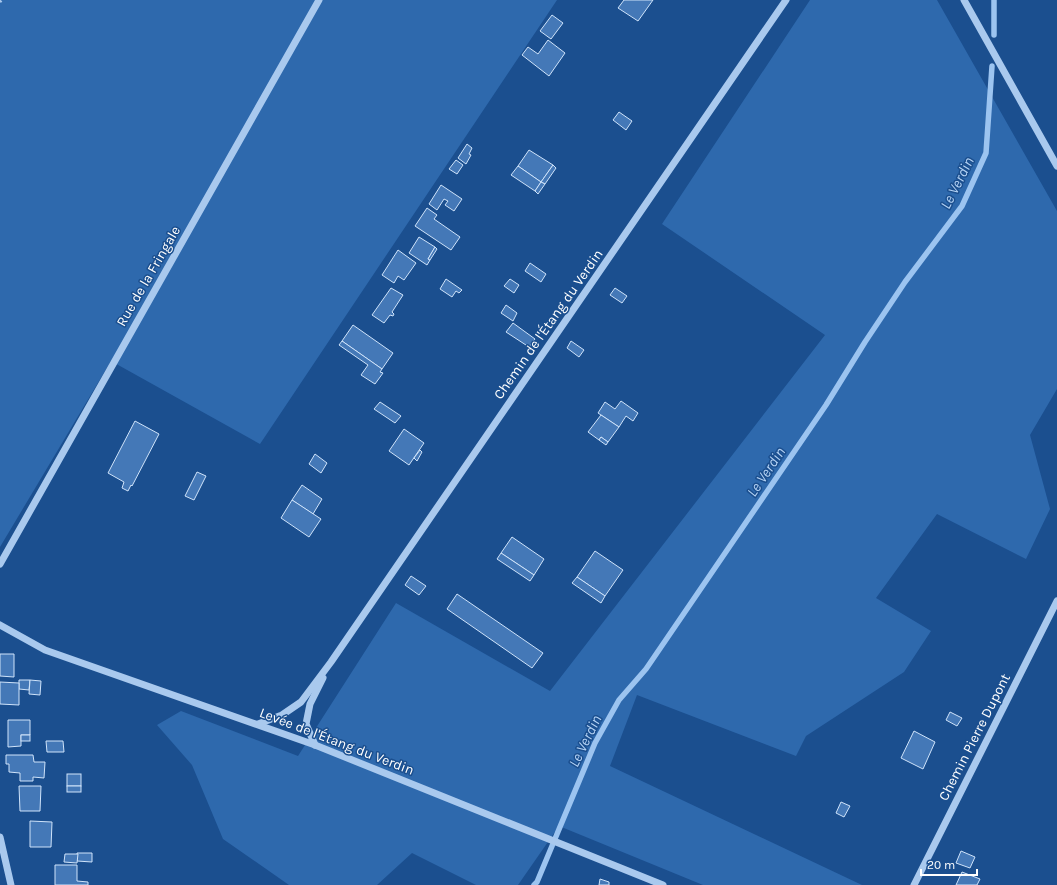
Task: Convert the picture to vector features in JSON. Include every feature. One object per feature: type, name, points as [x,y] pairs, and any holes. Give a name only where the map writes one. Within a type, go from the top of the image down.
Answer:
[{"type":"street","name":"Rue de la Fringale","points":[[0,564],[319,0]]},
{"type":"street","name":"Chemin de l'Étang du Verdin","points":[[258,724],[282,715],[301,702],[331,662],[786,0]]},
{"type":"street","points":[[964,0],[1057,166]]},
{"type":"street","name":"Chemin Pierre Dupont","points":[[914,885],[1057,601]]},
{"type":"street","name":"Levée de l'Étang du Verdin","points":[[0,625],[45,650],[315,745],[663,885]]},
{"type":"street","name":"Chemin de l'Étang du Verdin","points":[[315,745],[306,724],[310,704],[331,662]]},
{"type":"street","points":[[0,837],[11,885]]},
{"type":"shaded area","points":[[0,0],[557,0],[260,444],[111,361],[0,547]]},
{"type":"shaded area","points":[[810,0],[937,0],[1057,211],[1057,389],[1030,435],[1050,509],[1026,559],[937,514],[876,598],[931,631],[904,672],[806,736],[796,756],[637,695],[610,766],[862,885],[703,885],[559,826],[518,885],[476,885],[412,853],[377,885],[289,885],[223,839],[192,765],[157,725],[181,711],[298,756],[396,603],[550,691],[825,335],[662,224]]},
{"type":"building","points":[[624,0],[653,0],[638,21],[618,8]]},
{"type":"building","points":[[552,15],[563,23],[551,39],[540,31]]},
{"type":"building","points":[[548,40],[565,53],[549,76],[522,55],[528,47],[538,54]]},
{"type":"building","points":[[619,112],[632,121],[626,130],[613,120]]},
{"type":"building","points":[[467,144],[472,148],[469,154],[471,155],[466,164],[458,158]]},
{"type":"building","points":[[529,150],[553,165],[541,182],[518,166]]},
{"type":"building","points":[[456,160],[463,165],[457,174],[449,169]]},
{"type":"building","points":[[553,165],[556,168],[545,184],[541,182]]},
{"type":"building","points":[[518,166],[541,182],[535,191],[511,175]]},
{"type":"building","points":[[541,182],[545,184],[538,194],[535,191]]},
{"type":"building","points":[[441,185],[462,199],[454,211],[445,205],[448,201],[444,199],[437,210],[429,204]]},
{"type":"building","points":[[427,208],[437,215],[434,219],[460,237],[451,250],[415,226]]},
{"type":"building","points":[[419,237],[435,247],[428,259],[430,260],[427,265],[409,253]]},
{"type":"building","points":[[435,247],[437,249],[430,260],[428,259]]},
{"type":"building","points":[[398,250],[416,263],[404,280],[398,276],[394,283],[382,275]]},
{"type":"building","points":[[530,263],[546,274],[541,282],[525,271]]},
{"type":"building","points":[[446,279],[462,290],[459,293],[456,291],[452,297],[440,289]]},
{"type":"building","points":[[510,279],[519,285],[514,293],[504,286]]},
{"type":"building","points":[[391,288],[403,295],[392,312],[394,314],[393,316],[390,315],[384,323],[372,315]]},
{"type":"building","points":[[615,288],[627,296],[622,303],[610,295]]},
{"type":"building","points":[[506,305],[517,313],[513,321],[501,313]]},
{"type":"building","points":[[513,323],[535,339],[529,347],[506,332]]},
{"type":"building","points":[[353,325],[393,353],[382,369],[342,341]]},
{"type":"building","points":[[342,341],[382,369],[380,372],[383,373],[375,384],[361,375],[368,365],[339,345]]},
{"type":"building","points":[[571,341],[584,350],[579,357],[567,348]]},
{"type":"building","points":[[621,401],[638,413],[633,421],[626,416],[619,427],[598,413],[605,402],[615,409]]},
{"type":"building","points":[[380,402],[401,416],[395,423],[374,409]]},
{"type":"building","points":[[601,415],[619,427],[608,442],[601,437],[599,440],[588,432]]},
{"type":"building","points":[[135,421],[159,434],[128,491],[122,488],[124,482],[108,473]]},
{"type":"building","points":[[404,429],[424,443],[409,465],[389,451]]},
{"type":"building","points":[[601,437],[608,442],[606,445],[599,440]]},
{"type":"building","points":[[420,450],[422,452],[417,461],[414,458]]},
{"type":"building","points":[[315,454],[327,463],[321,473],[309,464]]},
{"type":"building","points":[[197,472],[206,476],[194,500],[185,496]]},
{"type":"building","points":[[302,485],[322,499],[313,514],[292,500]]},
{"type":"building","points":[[292,500],[321,519],[309,537],[281,518]]},
{"type":"building","points":[[512,537],[544,559],[534,575],[501,553]]},
{"type":"building","points":[[595,551],[623,570],[605,596],[577,577]]},
{"type":"building","points":[[501,553],[534,575],[530,581],[497,559]]},
{"type":"building","points":[[411,576],[426,586],[419,595],[405,585]]},
{"type":"building","points":[[577,577],[605,596],[601,603],[572,583]]},
{"type":"building","points":[[457,594],[543,653],[532,668],[447,609]]},
{"type":"building","points":[[0,654],[14,654],[14,677],[0,676]]},
{"type":"building","points":[[19,680],[30,680],[29,690],[19,689]]},
{"type":"building","points":[[30,680],[41,681],[40,695],[29,694]]},
{"type":"building","points":[[0,682],[19,683],[19,705],[0,704]]},
{"type":"building","points":[[950,712],[962,718],[957,726],[946,720]]},
{"type":"building","points":[[8,720],[30,720],[30,735],[21,735],[21,746],[8,747]]},
{"type":"building","points":[[914,731],[935,742],[923,769],[901,758]]},
{"type":"building","points":[[21,735],[30,735],[30,741],[21,741]]},
{"type":"building","points":[[46,741],[63,741],[64,752],[47,752]]},
{"type":"building","points":[[6,755],[33,755],[34,762],[45,762],[44,778],[33,777],[33,781],[20,781],[20,773],[9,772],[9,764],[6,764]]},
{"type":"building","points":[[67,774],[81,774],[81,786],[67,786]]},
{"type":"building","points":[[19,786],[41,786],[40,811],[20,811]]},
{"type":"building","points":[[67,786],[81,786],[81,792],[67,792]]},
{"type":"building","points":[[841,802],[850,806],[844,817],[836,813]]},
{"type":"building","points":[[30,821],[52,822],[51,847],[30,847]]},
{"type":"building","points":[[961,851],[975,857],[970,868],[956,863]]},
{"type":"building","points":[[77,853],[92,853],[92,862],[77,861]]},
{"type":"building","points":[[65,854],[78,854],[77,863],[64,862]]},
{"type":"building","points":[[55,865],[77,865],[77,881],[88,882],[88,885],[55,885]]},
{"type":"building","points":[[962,872],[980,879],[977,885],[956,885]]},
{"type":"building","points":[[600,879],[609,882],[609,885],[599,885]]},
{"type":"waterway","name":"Le Verdin","points":[[994,0],[994,35]]},
{"type":"waterway","name":"Le Verdin","points":[[534,885],[537,882],[595,743],[619,700],[646,669],[826,405],[865,342],[905,282],[962,206],[986,153],[992,66]]}]
